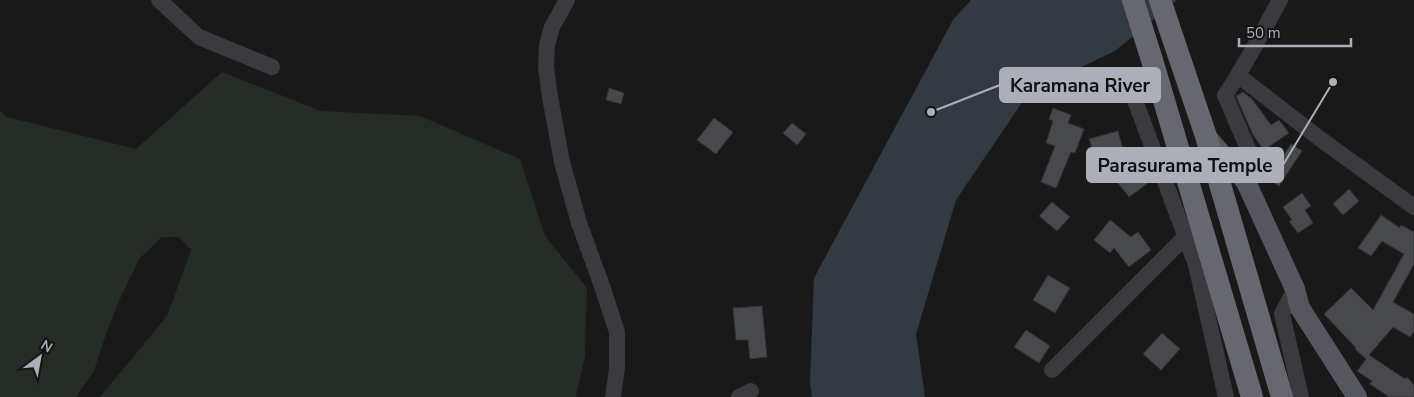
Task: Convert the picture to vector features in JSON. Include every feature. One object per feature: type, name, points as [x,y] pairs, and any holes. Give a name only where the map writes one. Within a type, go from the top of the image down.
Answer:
[{"type":"highway","points":[[1133,0],[1252,397]]},
{"type":"highway","points":[[1160,0],[1206,136],[1282,397]]},
{"type":"main road","points":[[1206,136],[1246,182],[1295,289],[1300,308],[1357,397]]},
{"type":"street","points":[[159,0],[199,37],[272,67]]},
{"type":"street","points":[[567,0],[552,27],[547,45],[546,67],[562,162],[579,223],[602,286],[616,332],[617,368],[614,397]]},
{"type":"street","points":[[1246,182],[1249,151],[1226,95],[1280,0]]},
{"type":"street","points":[[1238,76],[1414,207]]},
{"type":"street","points":[[1129,84],[1196,266],[1221,395]]},
{"type":"street","points":[[1052,370],[1185,237]]},
{"type":"street","points":[[1295,289],[1282,314],[1301,397]]},
{"type":"shaded area","points":[[971,0],[1177,0],[1115,51],[1029,92],[956,200],[916,334],[925,397],[812,397],[810,382],[814,278],[953,20]]},
{"type":"shaded area","points":[[222,72],[321,111],[420,116],[520,159],[545,236],[587,288],[585,356],[576,397],[100,397],[167,316],[191,250],[179,237],[162,237],[140,258],[119,301],[94,371],[76,397],[0,397],[0,111],[7,117],[136,149]]},
{"type":"building","points":[[609,88],[624,93],[621,104],[606,100]]},
{"type":"building","points":[[1243,92],[1252,99],[1271,125],[1279,120],[1289,133],[1264,150],[1253,135],[1236,96]]},
{"type":"building","points":[[1053,108],[1071,115],[1068,123],[1084,129],[1075,153],[1071,152],[1056,188],[1041,182],[1055,146],[1046,143],[1053,121],[1049,119]]},
{"type":"building","points":[[714,118],[733,132],[716,154],[697,140]]},
{"type":"building","points":[[792,123],[806,134],[797,145],[783,133]]},
{"type":"building","points":[[1118,131],[1123,149],[1095,157],[1089,139]]},
{"type":"building","points":[[1291,144],[1302,151],[1279,186],[1268,179]]},
{"type":"building","points":[[1133,163],[1148,183],[1129,197],[1114,178]]},
{"type":"building","points":[[1349,189],[1359,201],[1343,215],[1333,204]]},
{"type":"building","points":[[1302,193],[1311,206],[1305,210],[1313,223],[1298,233],[1289,221],[1292,220],[1283,207]]},
{"type":"building","points":[[1052,202],[1070,217],[1057,231],[1039,216]]},
{"type":"building","points":[[1381,215],[1400,228],[1401,225],[1414,232],[1414,264],[1393,302],[1414,314],[1414,331],[1410,337],[1393,327],[1369,355],[1405,379],[1407,377],[1414,385],[1414,397],[1389,397],[1370,384],[1372,381],[1357,371],[1366,359],[1324,314],[1351,288],[1373,310],[1404,254],[1382,241],[1371,256],[1358,248]]},
{"type":"building","points":[[1110,220],[1131,237],[1138,232],[1151,250],[1129,267],[1114,248],[1110,253],[1094,240]]},
{"type":"building","points":[[1048,275],[1070,288],[1055,313],[1033,300]]},
{"type":"building","points":[[762,306],[767,357],[750,359],[748,340],[736,340],[733,308]]},
{"type":"building","points":[[1026,330],[1050,346],[1039,363],[1014,347]]},
{"type":"building","points":[[1162,333],[1180,349],[1161,370],[1143,354]]},
{"type":"place","name":"Parasurama Temple","points":[[1333,82]]},
{"type":"place","name":"Karamana River","points":[[931,112]]}]
